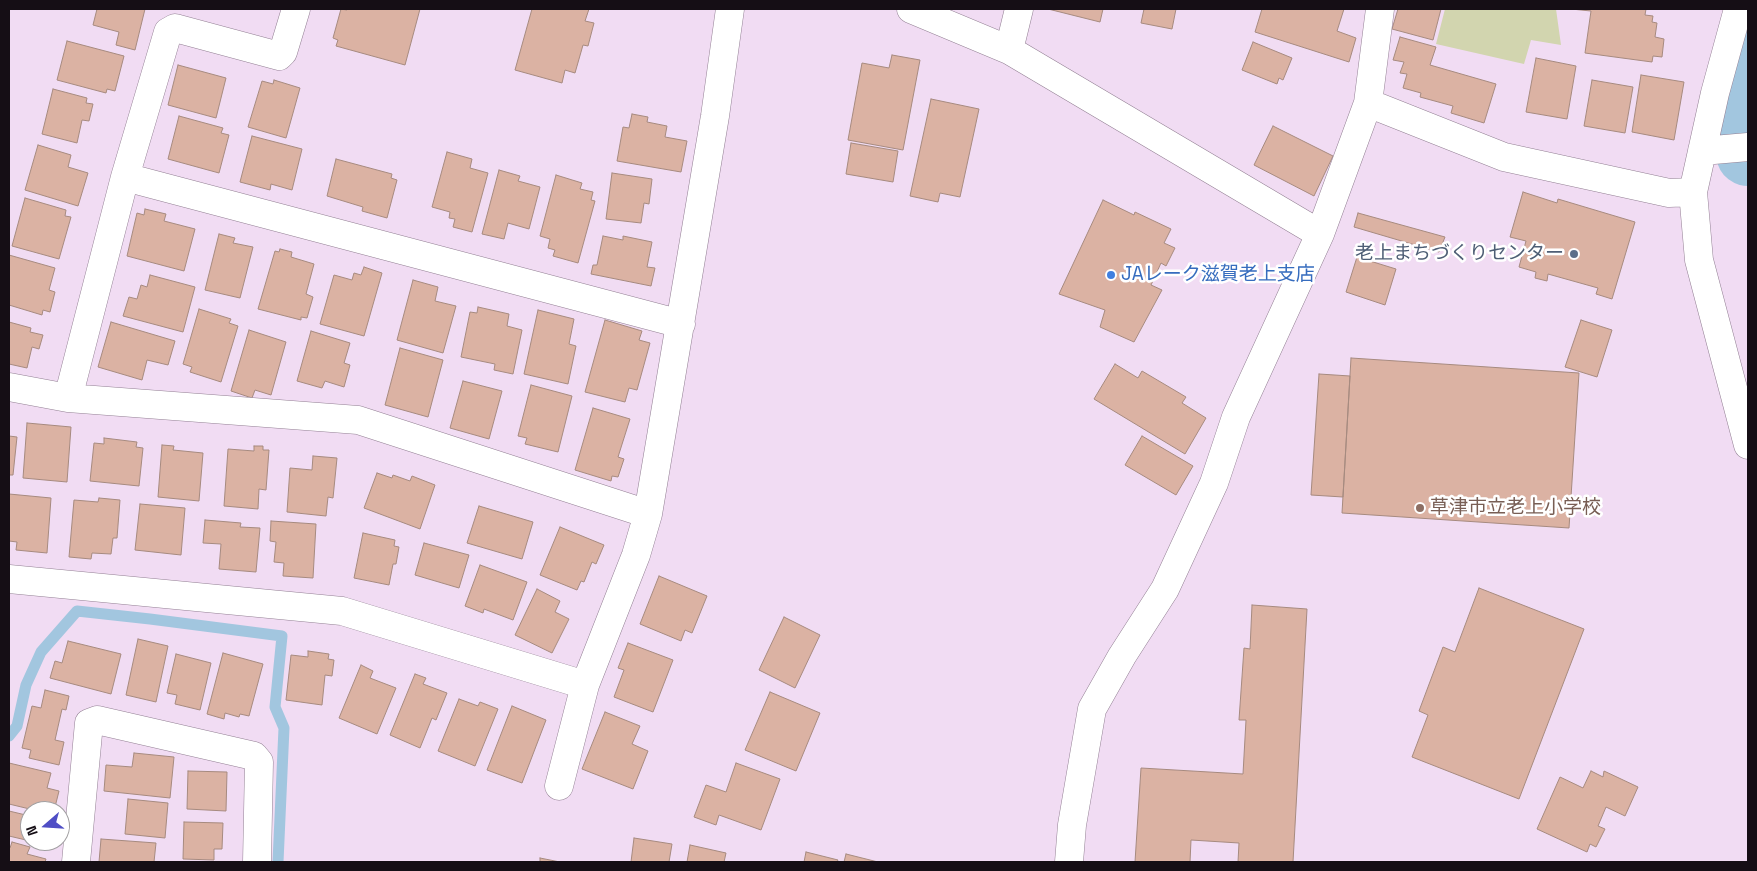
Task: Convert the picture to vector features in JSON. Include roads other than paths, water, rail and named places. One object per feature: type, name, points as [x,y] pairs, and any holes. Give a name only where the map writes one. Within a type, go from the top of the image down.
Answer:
[{"type":"street","points":[[68,398],[125,177],[168,32],[175,28],[279,56],[283,52],[296,9]]},
{"type":"street","points":[[559,786],[585,685],[636,555],[648,514],[715,116],[730,9]]},
{"type":"street","points":[[911,9],[1009,50],[1320,234]]},
{"type":"street","points":[[1009,50],[1019,9]]},
{"type":"street","points":[[1069,862],[1072,825],[1092,709],[1122,656],[1165,589],[1214,483],[1236,417],[1320,234],[1368,104],[1380,9]]},
{"type":"street","points":[[1732,14],[1693,192],[1699,260],[1748,445]]},
{"type":"street","points":[[1368,104],[1504,157],[1669,193],[1693,192]]},
{"type":"street","points":[[1702,151],[1748,147]]},
{"type":"street","points":[[125,177],[681,324]]},
{"type":"street","points":[[9,387],[68,398],[358,420],[648,514]]},
{"type":"street","points":[[9,579],[342,611],[585,685]]},
{"type":"street","points":[[76,862],[89,723],[96,720],[254,756],[260,762],[257,862]]},
{"type":"waterway","points":[[1748,56],[1741,100],[1748,154]]},
{"type":"waterway","points":[[9,736],[17,726],[26,685],[41,652],[77,611],[282,636],[275,707],[284,728],[278,862]]},
{"type":"place","name":"老上まちづくりセンター","points":[[1574,254]]},
{"type":"place","name":"JAレーク滋賀老上支店","points":[[1111,275]]},
{"type":"place","name":"草津市立老上小学校","points":[[1420,508]]}]
